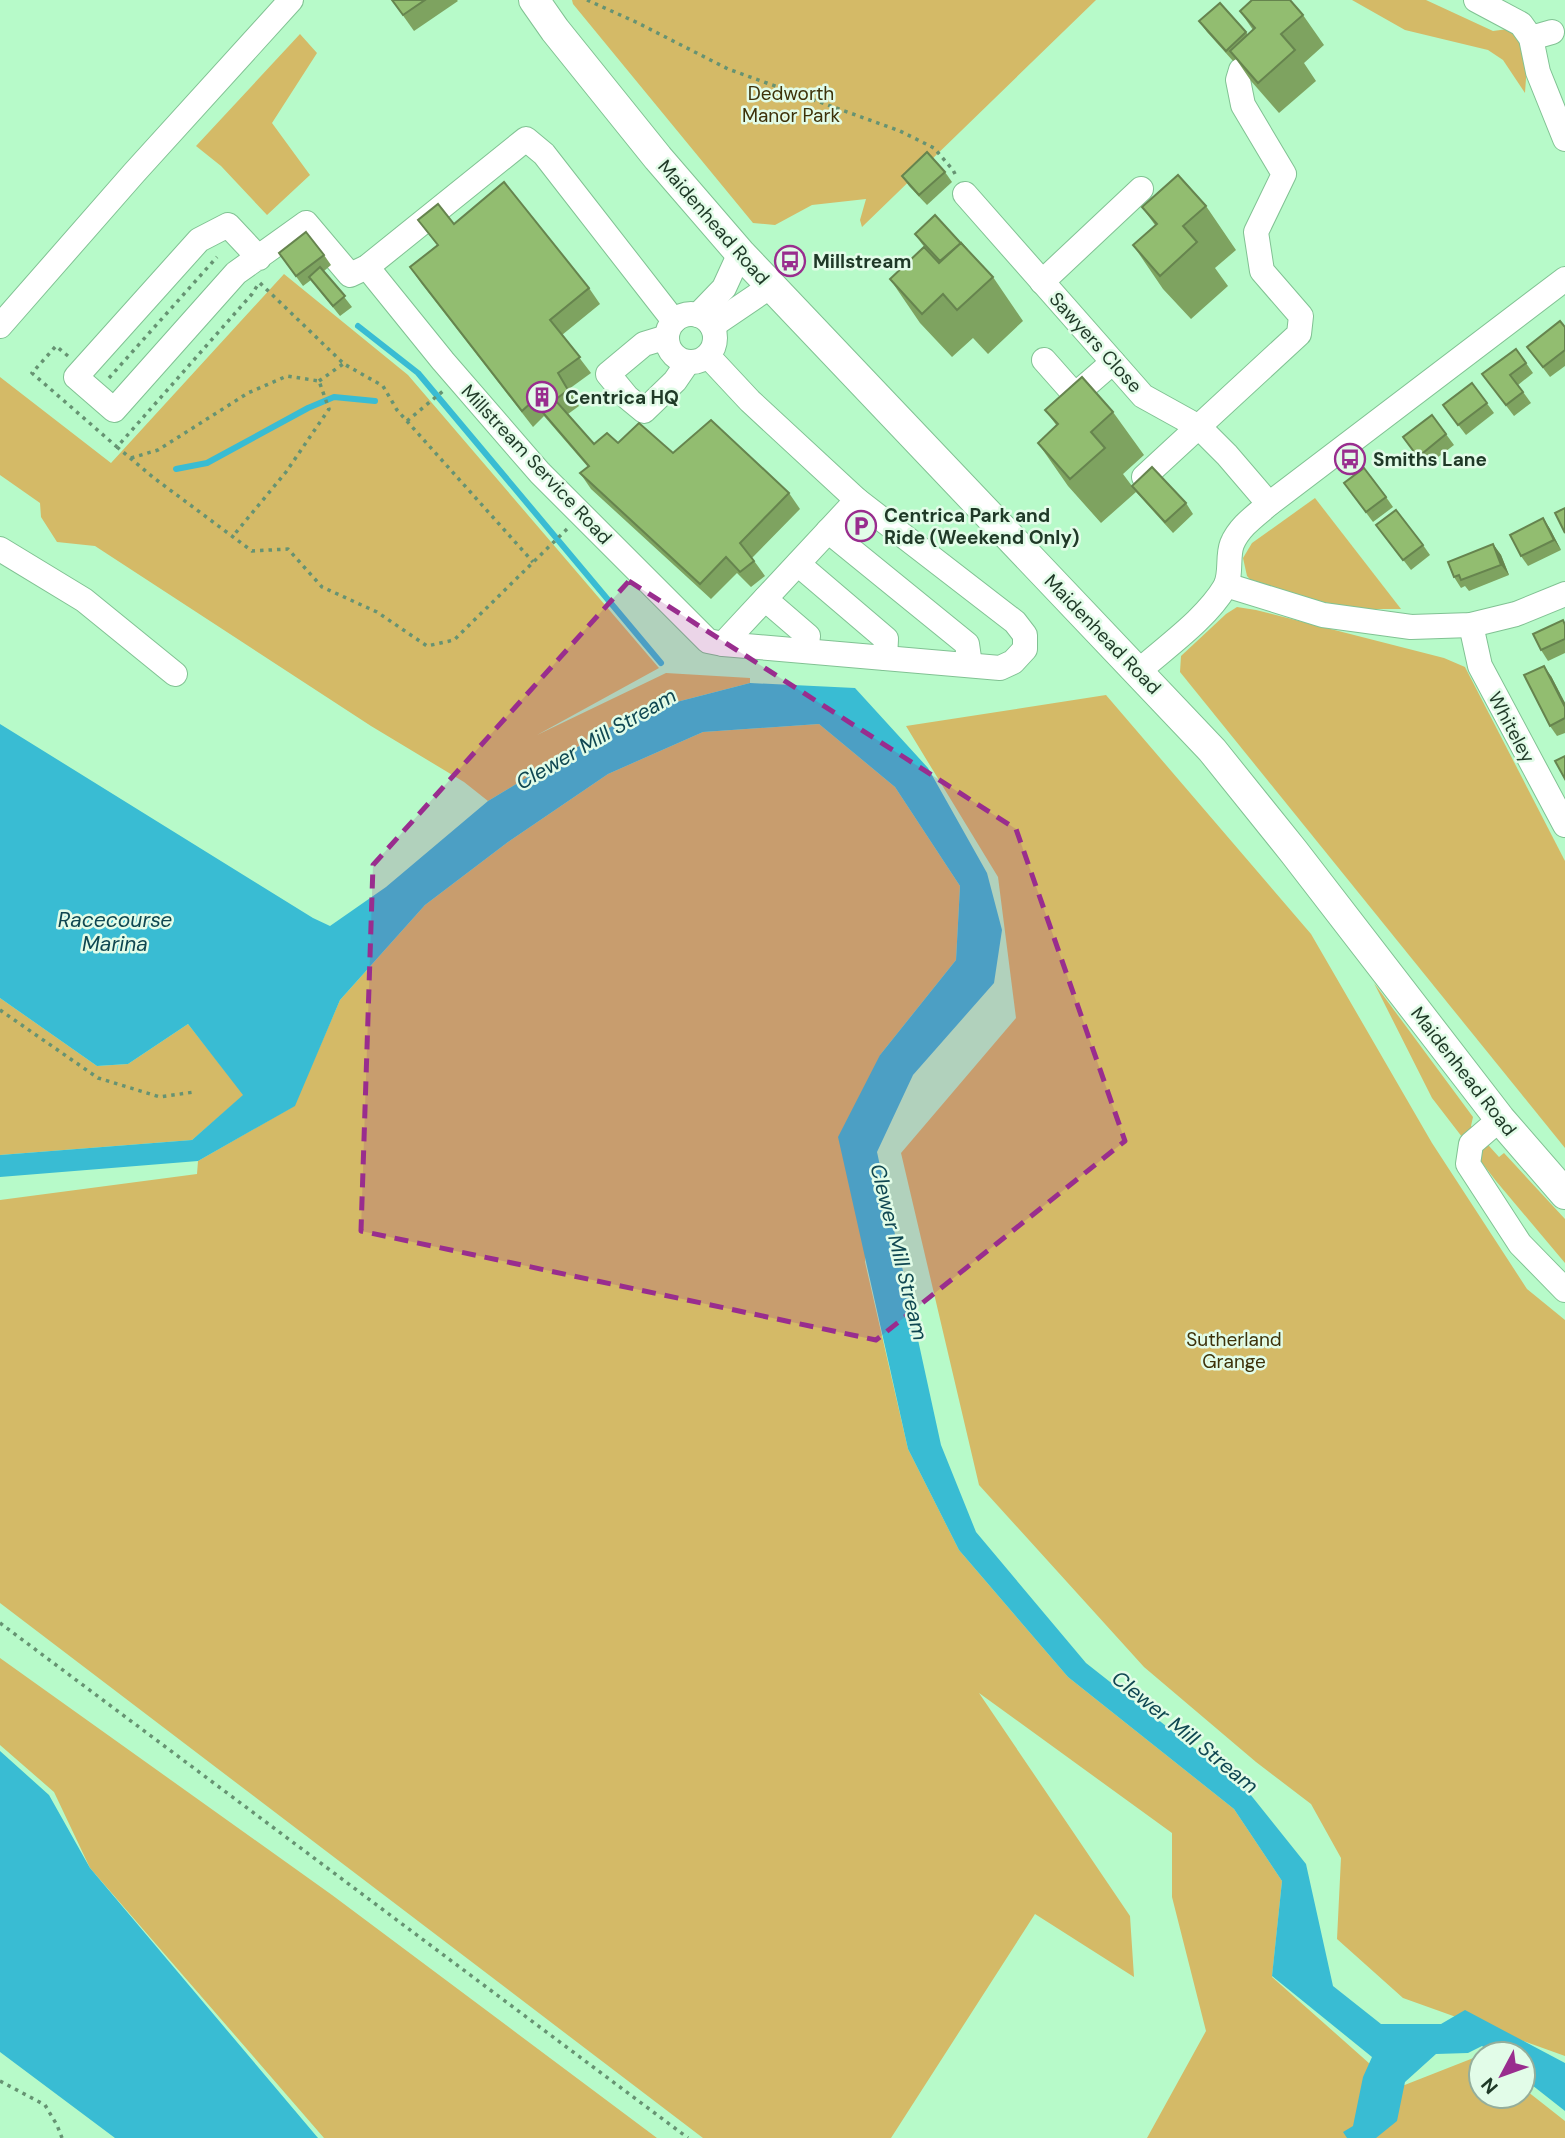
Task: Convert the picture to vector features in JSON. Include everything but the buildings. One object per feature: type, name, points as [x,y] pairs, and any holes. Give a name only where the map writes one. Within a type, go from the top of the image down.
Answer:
[{"type":"main road","name":"Maidenhead Road","points":[[534,0],[658,158],[740,253],[1221,760],[1500,1119],[1565,1194]]},
{"type":"street","points":[[0,326],[291,0]]},
{"type":"street","points":[[1476,0],[1541,35],[1538,72],[1565,139]]},
{"type":"street","points":[[1144,477],[1299,334],[1301,316],[1262,271],[1256,232],[1284,174],[1243,105],[1238,80],[1241,70]]},
{"type":"street","points":[[259,270],[228,225],[199,240],[76,377],[114,410],[236,273],[259,270],[306,223],[350,275],[367,267],[526,139],[544,154],[670,329],[670,350],[675,356],[698,359]]},
{"type":"street","points":[[1042,282],[1141,189]]},
{"type":"street","name":"Sawyers Close","points":[[965,194],[1143,396],[1199,427],[1269,504]]},
{"type":"street","points":[[705,320],[740,253]]},
{"type":"street","name":"Millstream Service Road","points":[[367,267],[443,362],[540,472],[708,641],[1000,668],[1013,662],[1024,649],[1025,635],[1016,622],[857,500],[750,401],[698,359]]},
{"type":"street","points":[[1139,671],[1206,612],[1226,585],[1231,545],[1243,527],[1269,504],[1565,279]]},
{"type":"street","points":[[705,320],[715,340],[644,411],[627,397],[608,374],[644,344],[670,329],[686,314],[705,320],[771,286]]},
{"type":"street","points":[[1044,360],[1075,395],[1113,362]]},
{"type":"street","points":[[723,644],[857,500]]},
{"type":"street","points":[[828,531],[967,644],[970,665]]},
{"type":"street","points":[[0,549],[84,600],[175,674]]},
{"type":"street","points":[[798,564],[886,639],[884,658]]},
{"type":"street","points":[[1226,585],[1323,615],[1411,627],[1471,625],[1516,614],[1565,594]]},
{"type":"street","points":[[765,599],[808,636],[806,651]]},
{"type":"street","name":"Whiteley","points":[[1471,625],[1480,666],[1565,825]]},
{"type":"street","points":[[1500,1119],[1471,1144],[1468,1164],[1520,1244],[1565,1290]]},
{"type":"path","points":[[587,0],[728,69],[900,131],[934,148],[953,170],[965,194]]},
{"type":"path","points":[[102,386],[217,257]]},
{"type":"path","points":[[259,270],[344,364],[383,386],[397,410],[533,562]]},
{"type":"path","points":[[131,458],[158,450],[248,393],[287,376],[319,381],[344,364]]},
{"type":"path","points":[[233,536],[286,472],[330,409],[319,381]]},
{"type":"path","points":[[407,421],[437,397]]},
{"type":"path","points":[[117,447],[253,551],[288,549],[322,587],[377,612],[427,646],[454,640],[561,535]]},
{"type":"path","points":[[0,1010],[98,1078],[160,1097],[194,1092]]},
{"type":"path","points":[[0,1623],[688,2138]]},
{"type":"path","points":[[0,2081],[45,2105],[62,2138]]},
{"type":"highlighted area","points":[[629,581],[1016,829],[1125,1141],[876,1340],[361,1231],[373,865]]},
{"type":"green space","name":"Dedworth Manor Park","points":[[572,0],[1096,0],[862,227],[860,220],[866,199],[812,205],[775,225],[753,223]]},
{"type":"green space","points":[[1352,0],[1426,0],[1493,31],[1515,28],[1527,64],[1525,93],[1503,60],[1488,50],[1405,30]]},
{"type":"green space","points":[[300,34],[317,53],[272,123],[310,175],[267,215],[221,166],[196,146]]},
{"type":"green space","points":[[284,274],[408,375],[659,668],[537,735],[666,673],[750,678],[750,683],[634,713],[488,801],[464,782],[371,726],[95,546],[57,542],[41,517],[40,503],[0,475],[0,377],[111,463]]},
{"type":"green space","points":[[1315,498],[1401,609],[1358,609],[1259,589],[1247,576],[1243,558],[1252,543]]},
{"type":"green space","points":[[1237,607],[1444,658],[1465,667],[1565,861],[1565,1148],[1180,672],[1181,656]]},
{"type":"green space","name":"Sutherland Grange","points":[[1106,695],[1311,934],[1432,1143],[1527,1289],[1565,1320],[1565,2056],[1537,2046],[1537,2040],[1520,2040],[1403,1998],[1337,1939],[1341,1858],[1311,1804],[1256,1762],[1144,1667],[979,1485],[901,1153],[1016,1018],[998,877],[906,726]]},
{"type":"green space","points":[[819,724],[895,787],[960,886],[956,960],[880,1055],[865,1262],[908,1449],[959,1550],[1068,1677],[1234,1809],[1282,1881],[1272,1977],[1397,2088],[1467,2060],[1467,2110],[1537,2110],[1537,2099],[1565,2121],[1565,2138],[1147,2138],[1206,2031],[1172,1897],[1172,1833],[979,1693],[1130,1916],[1134,1977],[1035,1914],[891,2138],[703,2138],[0,1603],[0,1200],[197,1174],[198,1161],[294,1106],[340,1000],[425,905],[508,842],[608,774],[703,732]]},
{"type":"green space","points":[[1374,983],[1473,1117],[1471,1126],[1499,1157],[1504,1153],[1565,1219],[1565,1263],[1496,1181],[1432,1098]]},
{"type":"green space","points":[[0,998],[97,1066],[128,1064],[188,1024],[244,1095],[192,1140],[0,1155]]},
{"type":"green space","points":[[0,1658],[332,1895],[657,2138],[324,2138],[90,1868],[54,1792],[0,1745]]},
{"type":"water","points":[[750,683],[855,688],[928,768],[987,873],[1002,930],[994,983],[913,1075],[877,1152],[941,1445],[976,1532],[1086,1663],[1246,1789],[1306,1864],[1333,1986],[1381,2024],[1441,2024],[1465,2010],[1522,2040],[1467,2040],[1467,2053],[1436,2054],[1405,2082],[1397,2121],[1376,2138],[1347,2138],[1343,2132],[1353,2126],[1363,2077],[1372,2057],[1272,1976],[1282,1881],[1234,1809],[1068,1677],[959,1550],[908,1449],[838,1137],[880,1055],[956,960],[960,886],[895,787],[819,724],[703,732],[608,774],[508,842],[425,905],[340,1000],[295,1106],[198,1161],[0,1177],[0,1155],[192,1140],[243,1095],[188,1024],[128,1064],[97,1066],[0,998],[0,724],[330,926],[386,887],[488,801],[634,713]]},
{"type":"water","points":[[0,1751],[49,1795],[90,1868],[318,2138],[115,2138],[0,2052]]},
{"type":"water","points":[[1537,2048],[1565,2063],[1565,2111],[1537,2089]]},
{"type":"waterway","points":[[358,326],[418,373],[661,663]]},
{"type":"waterway","points":[[176,469],[207,463],[308,408],[334,397],[375,401]]},
{"type":"place","name":"Millstream","points":[[790,261]]},
{"type":"place","name":"Centrica HQ","points":[[542,397]]},
{"type":"place","name":"Smiths Lane","points":[[1350,459]]},
{"type":"place","name":"Centrica Park and Ride (Weekend Only)","points":[[861,526]]},
{"type":"water label","name":"Clewer Mill Stream","points":[[596,739]]},
{"type":"water label","name":"Racecourse Marina","points":[[115,932]]},
{"type":"water label","name":"Clewer Mill Stream","points":[[899,1252]]},
{"type":"water label","name":"Clewer Mill Stream","points":[[1185,1732]]}]
